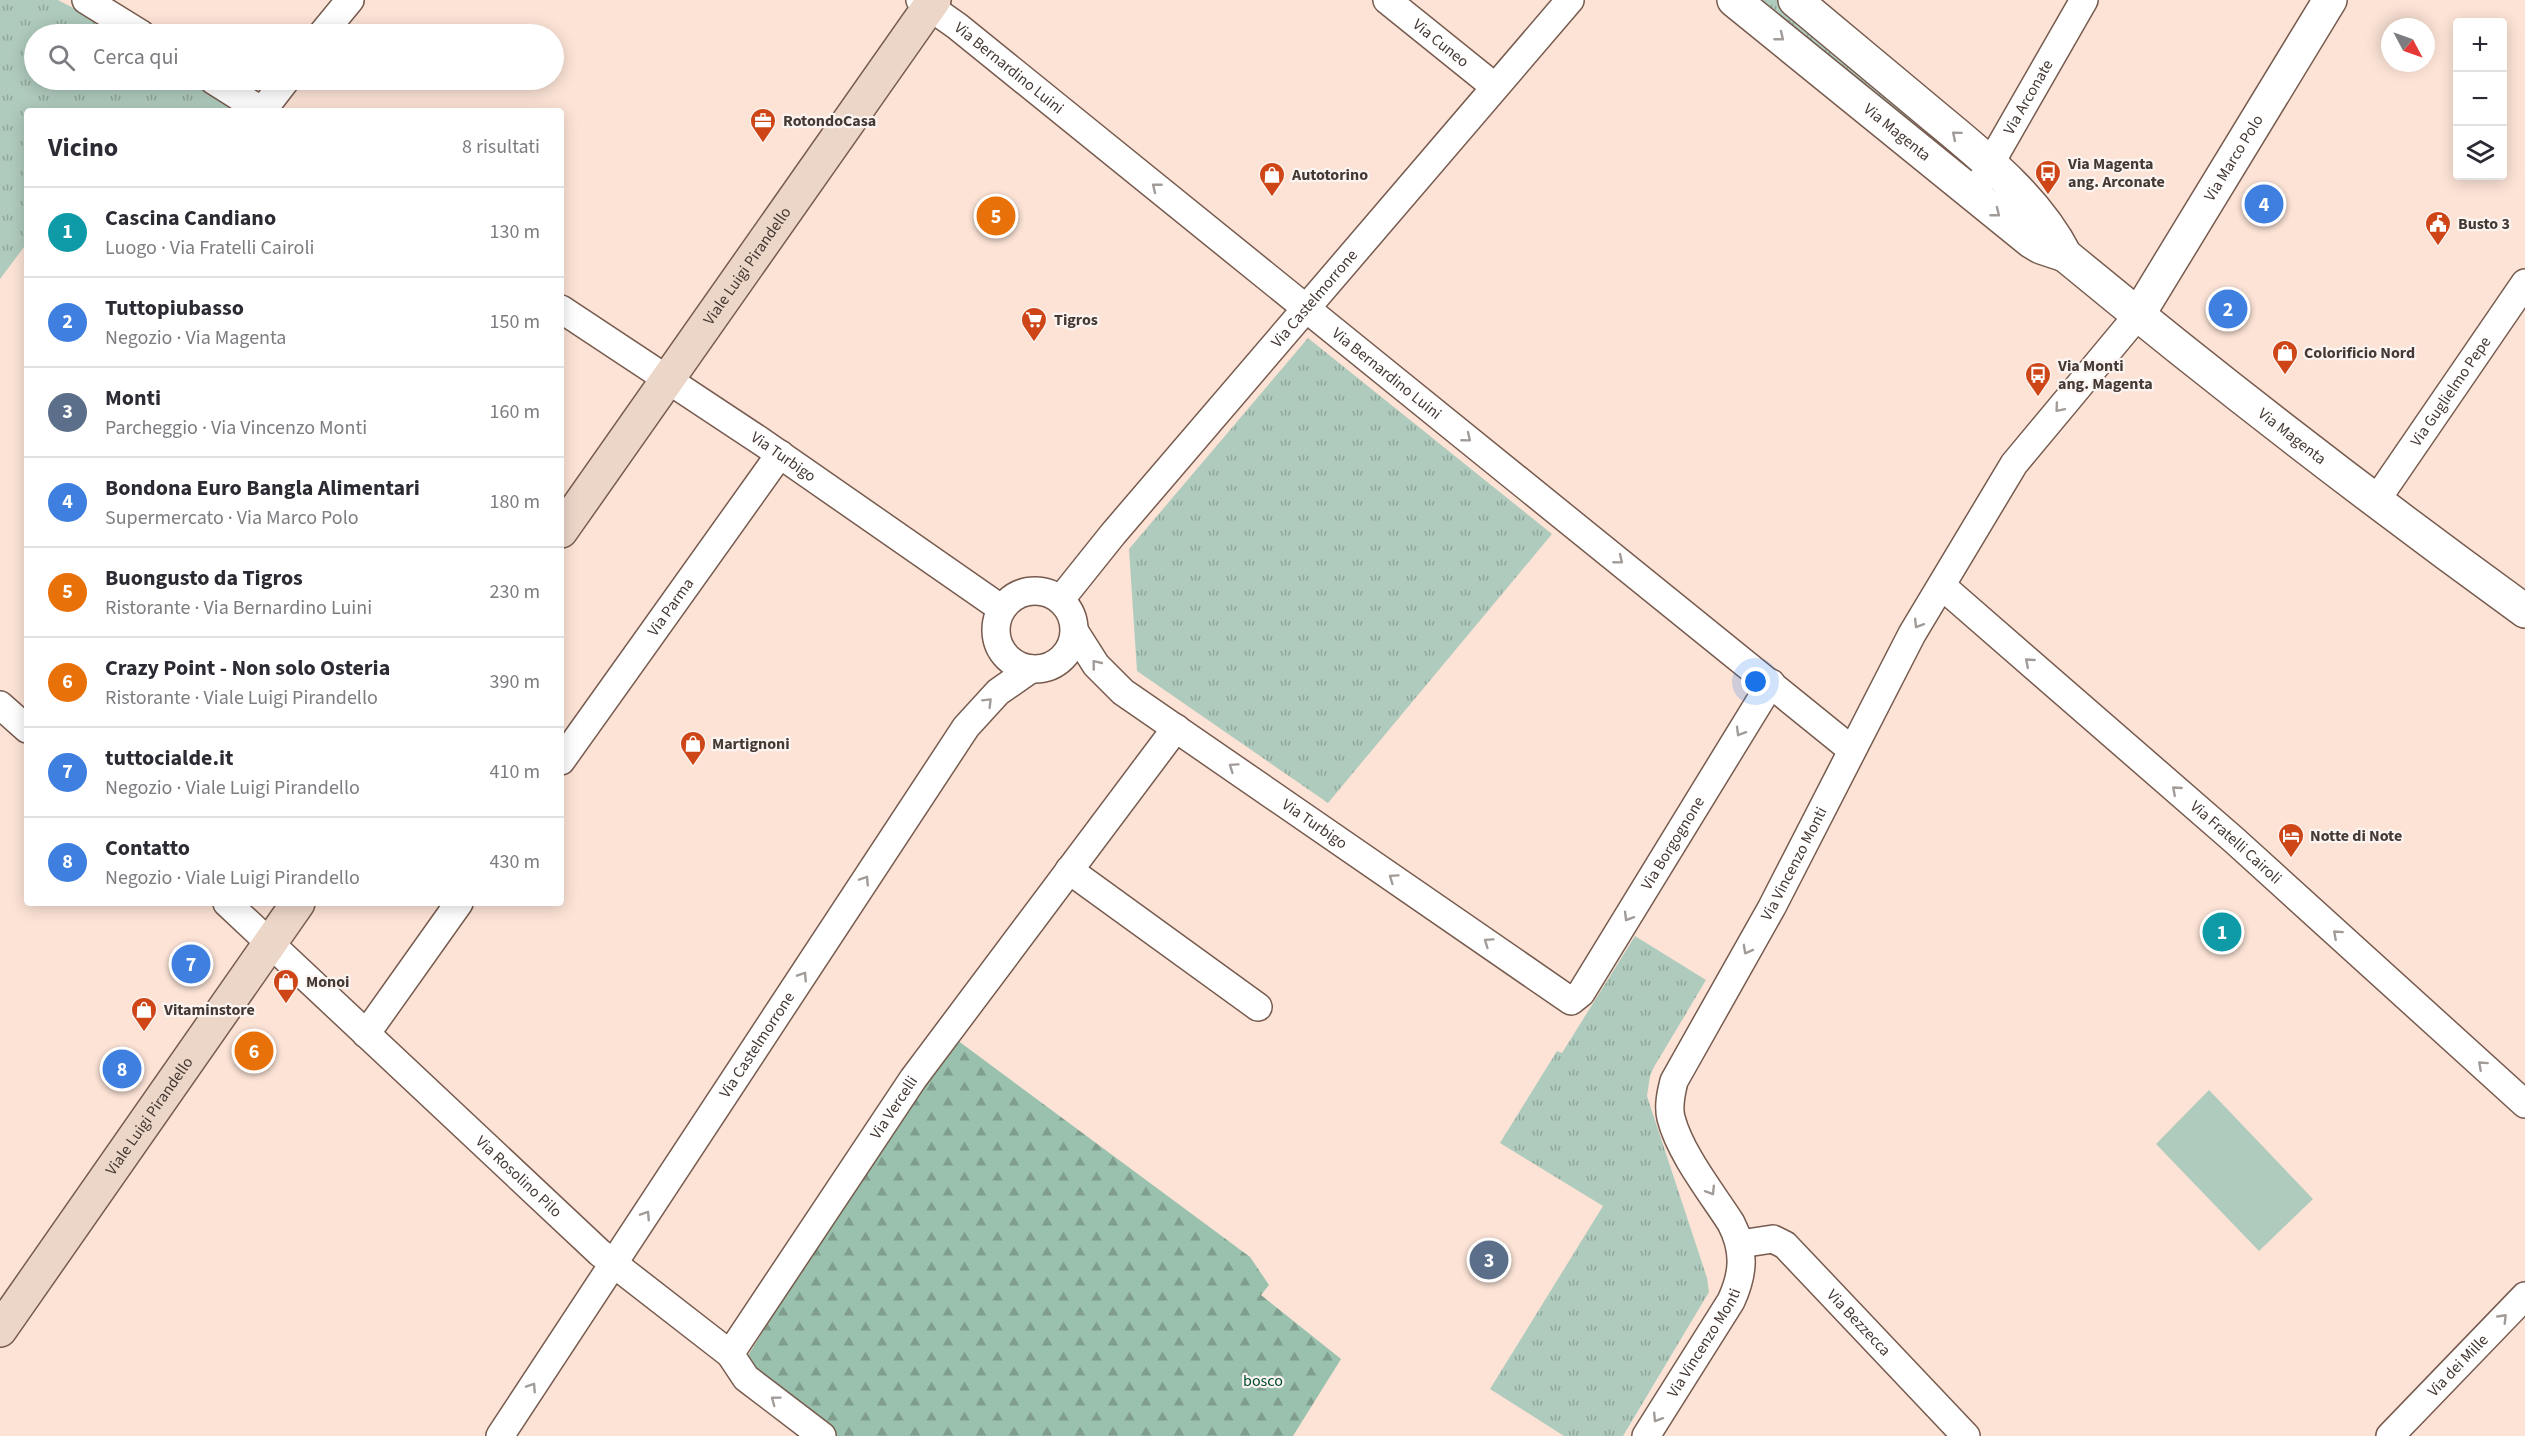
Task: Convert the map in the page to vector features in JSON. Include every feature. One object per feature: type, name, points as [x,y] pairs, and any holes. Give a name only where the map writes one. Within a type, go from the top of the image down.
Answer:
[{"type":"main road","name":"Viale Luigi Pirandello","points":[[564,527],[928,2]]},
{"type":"main road","name":"Viale Luigi Pirandello","points":[[0,1330],[296,906]]},
{"type":"street","points":[[86,0],[125,24]]},
{"type":"street","points":[[330,24],[350,0]]},
{"type":"street","name":"Via Cuneo","points":[[1387,0],[1495,87]]},
{"type":"street","name":"Via Castelmorrone","points":[[1061,599],[1113,534],[1570,0]]},
{"type":"street","name":"Via Magenta","points":[[1734,0],[2036,244],[2065,255]]},
{"type":"street","name":"Via Magenta","points":[[1795,0],[1991,166],[2037,211],[2065,255],[2375,502],[2525,612]]},
{"type":"street","name":"Via Arconate","points":[[1971,193],[1991,166],[2084,0]]},
{"type":"street","name":"Via Marco Polo","points":[[2138,315],[2330,0]]},
{"type":"street","name":"Via Bernardino Luini","points":[[928,2],[1852,750]]},
{"type":"street","points":[[229,90],[257,108]]},
{"type":"street","points":[[264,108],[278,90]]},
{"type":"street","name":"Via Guglielmo Pepe","points":[[2375,502],[2520,301]]},
{"type":"street","name":"Via Turbigo","points":[[564,311],[780,454],[1002,609]]},
{"type":"street","name":"Via Vincenzo Monti","points":[[1646,1436],[1737,1288],[1743,1261],[1740,1244],[1731,1223],[1680,1142],[1671,1117],[1670,1093],[1674,1082],[1772,907],[1912,634],[2014,464],[2138,315]]},
{"type":"street","name":"Via Parma","points":[[564,757],[780,454]]},
{"type":"street","name":"Via Fratelli Cairoli","points":[[1942,586],[2225,833],[2525,1104]]},
{"type":"street","points":[[1036,590],[1061,599],[1074,620],[1075,632],[1066,655],[1056,663],[1044,668],[1031,669],[1008,658],[1000,647],[997,634],[997,621],[1002,609],[1011,599],[1023,592],[1036,590]]},
{"type":"street","name":"Via Turbigo","points":[[1075,632],[1088,654],[1108,679],[1123,692],[1571,1001]]},
{"type":"street","name":"Via Castelmorrone","points":[[500,1436],[966,727],[998,693],[1031,669]]},
{"type":"street","name":"Via Borgognone","points":[[1571,1001],[1581,993],[1771,683]]},
{"type":"street","points":[[0,705],[24,726]]},
{"type":"street","name":"Via Vercelli","points":[[730,1354],[914,1079],[1176,728]]},
{"type":"street","points":[[1070,870],[1258,1007]]},
{"type":"street","name":"Via Rosolino Pilo","points":[[230,906],[614,1264],[730,1354],[746,1378],[822,1436]]},
{"type":"street","points":[[366,1034],[457,906]]},
{"type":"street","name":"Via Bezzecca","points":[[1740,1244],[1773,1239],[1785,1245],[1966,1436]]},
{"type":"street","name":"Via dei Mille","points":[[2390,1436],[2525,1296]]},
{"type":"green space","points":[[0,0],[58,0],[105,24],[24,24],[24,90],[213,90],[241,108],[24,108],[24,247],[0,279]]},
{"type":"green space","points":[[1749,0],[1781,0],[1967,164],[1962,169]]},
{"type":"green space","points":[[1308,338],[1552,534],[1328,803],[1137,671],[1129,549]]},
{"type":"green space","points":[[1635,936],[1706,980],[1654,1067],[1647,1096],[1707,1278],[1709,1292],[1623,1436],[1564,1436],[1490,1389],[1603,1206],[1500,1143],[1557,1051],[1562,1053]]},
{"type":"green space","name":"bosco","points":[[953,1037],[1250,1257],[1269,1285],[1261,1295],[1341,1359],[1293,1436],[835,1436],[753,1374],[747,1357],[865,1168]]},
{"type":"green space","points":[[2209,1090],[2313,1199],[2259,1251],[2156,1144]]},
{"type":"place","name":"RotondoCasa","points":[[763,144]]},
{"type":"place","name":"Via Magenta ang. Arconate","points":[[2048,196]]},
{"type":"place","name":"Autotorino","points":[[1272,198]]},
{"type":"place","name":"Bondona Euro Bangla Alimentari","points":[[2264,204]]},
{"type":"place","name":"Buongusto da Tigros","points":[[996,216]]},
{"type":"place","name":"Busto 3","points":[[2438,247]]},
{"type":"place","name":"Tuttopiubasso","points":[[2228,309]]},
{"type":"place","name":"Tigros","points":[[1034,343]]},
{"type":"place","name":"Colorificio Nord","points":[[2285,376]]},
{"type":"place","name":"Via Monti ang. Magenta","points":[[2038,398]]},
{"type":"place","name":"Martignoni","points":[[693,767]]},
{"type":"place","name":"Notte di Note","points":[[2291,859]]},
{"type":"place","name":"Cascina Candiano","points":[[2222,932]]},
{"type":"place","name":"tuttocialde.it","points":[[191,964]]},
{"type":"place","name":"Monoi","points":[[286,1005]]},
{"type":"place","name":"Vitaminstore","points":[[144,1033]]},
{"type":"place","name":"Crazy Point - Non solo Osteria","points":[[254,1051]]},
{"type":"place","name":"Contatto","points":[[122,1069]]},
{"type":"place","name":"Monti","points":[[1489,1260]]}]
